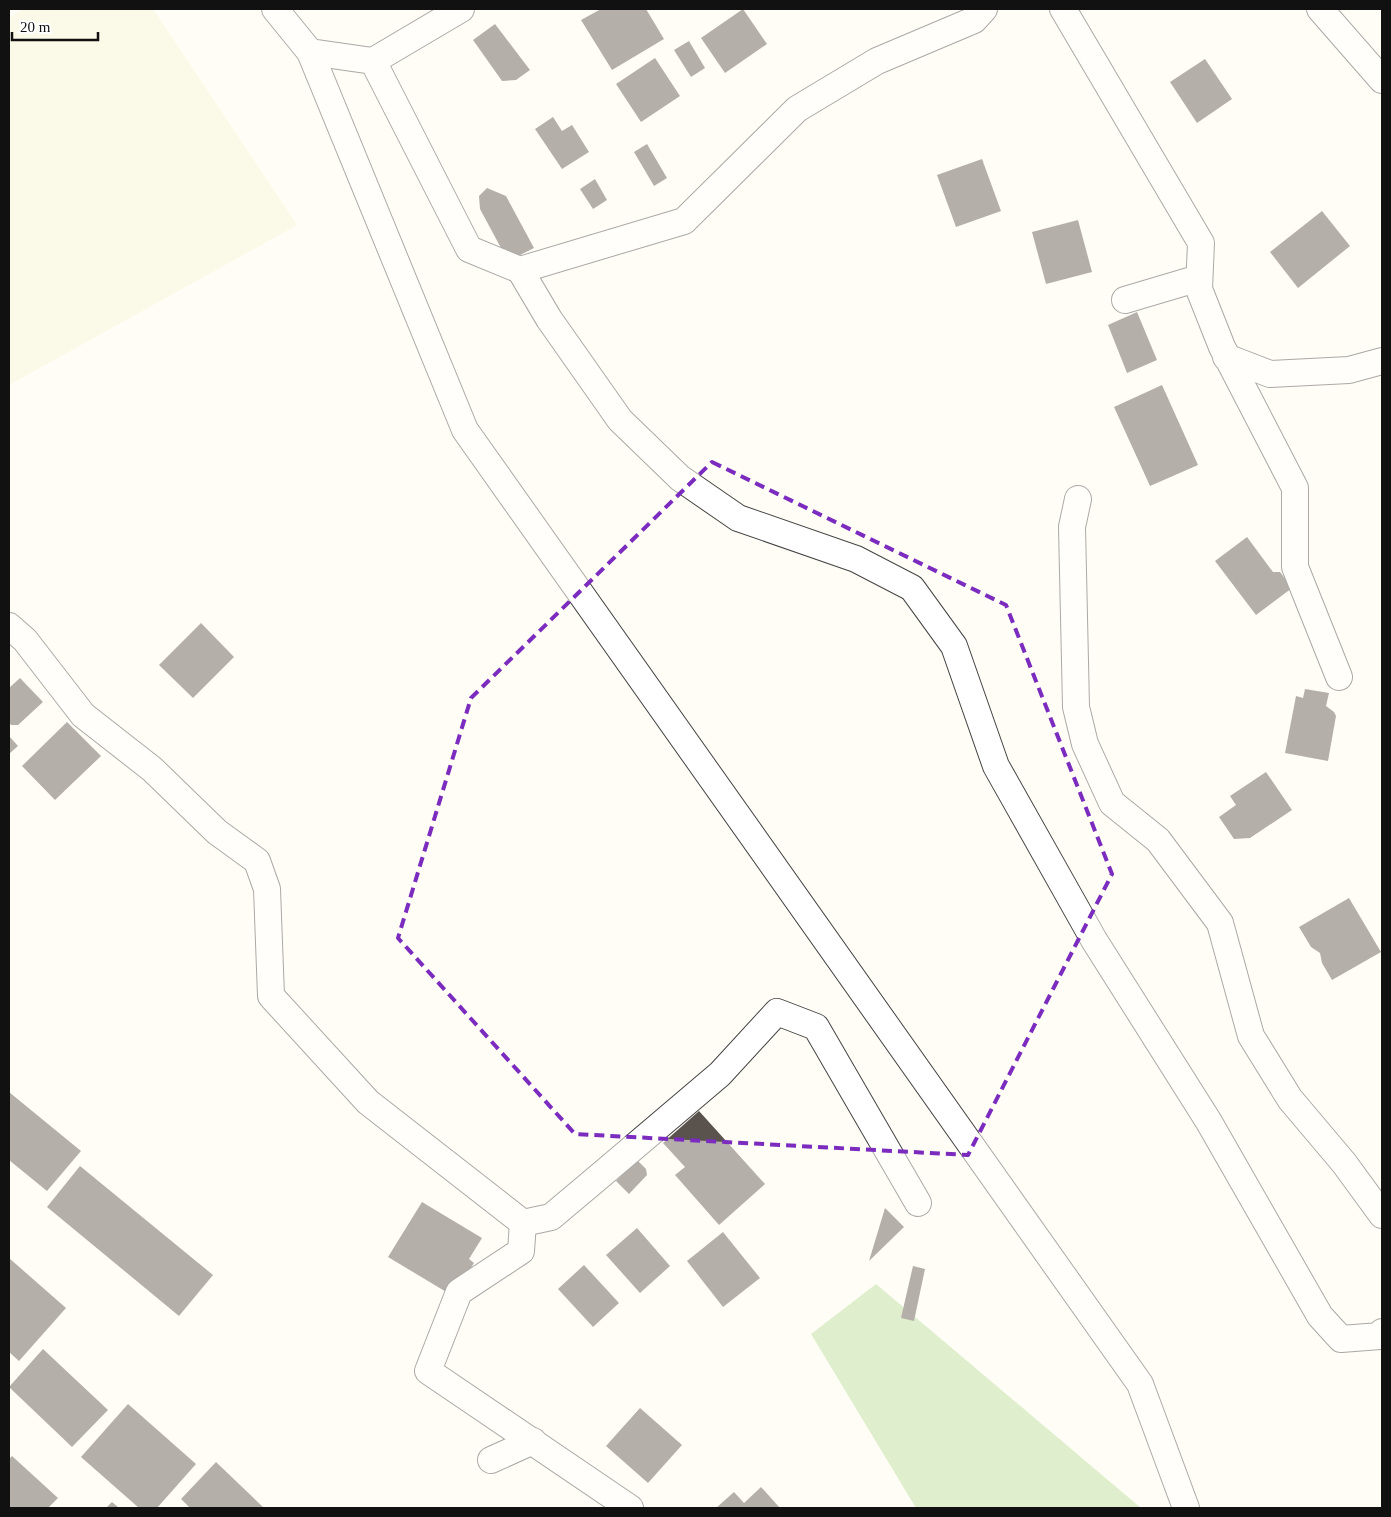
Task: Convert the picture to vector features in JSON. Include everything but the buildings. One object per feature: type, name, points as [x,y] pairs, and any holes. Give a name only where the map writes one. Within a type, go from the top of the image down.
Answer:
[{"type":"street","points":[[274,9],[310,52],[465,430],[1140,1384],[1186,1508]]},
{"type":"street","points":[[310,52],[373,61],[461,9]]},
{"type":"street","points":[[520,270],[684,221],[797,109],[877,61],[974,20],[984,9]]},
{"type":"street","points":[[1064,9],[1201,243],[1199,289],[1226,357],[1295,488],[1295,567],[1339,677]]},
{"type":"street","points":[[1320,9],[1382,80]]},
{"type":"street","points":[[373,61],[469,248],[520,270],[548,319],[620,420],[680,478],[738,518],[856,559],[912,588],[954,646],[1001,775],[1094,940],[1209,1122],[1320,1316],[1341,1339],[1380,1336],[1382,1332]]},
{"type":"street","points":[[1125,300],[1199,278]]},
{"type":"street","points":[[1226,357],[1270,374],[1349,370],[1382,362]]},
{"type":"street","points":[[1078,499],[1072,527],[1076,707],[1085,744],[1112,803],[1158,840],[1220,924],[1251,1036],[1290,1099],[1344,1163],[1382,1215]]},
{"type":"street","points":[[9,626],[25,640],[83,715],[152,769],[217,832],[257,861],[267,889],[271,996],[368,1102],[524,1223]]},
{"type":"street","points":[[524,1223],[551,1217],[601,1176],[720,1074],[777,1012],[816,1027],[918,1203]]},
{"type":"street","points":[[524,1223],[521,1251],[459,1292],[428,1371],[630,1508]]},
{"type":"street","points":[[491,1460],[532,1441]]},
{"type":"highlighted area","points":[[712,462],[1006,605],[1112,874],[968,1155],[575,1134],[398,938],[471,698]]},
{"type":"shaded area","points":[[22,9],[153,9],[297,225],[9,385],[9,19]]},
{"type":"green space","points":[[876,1284],[1141,1508],[916,1508],[811,1334]]}]
